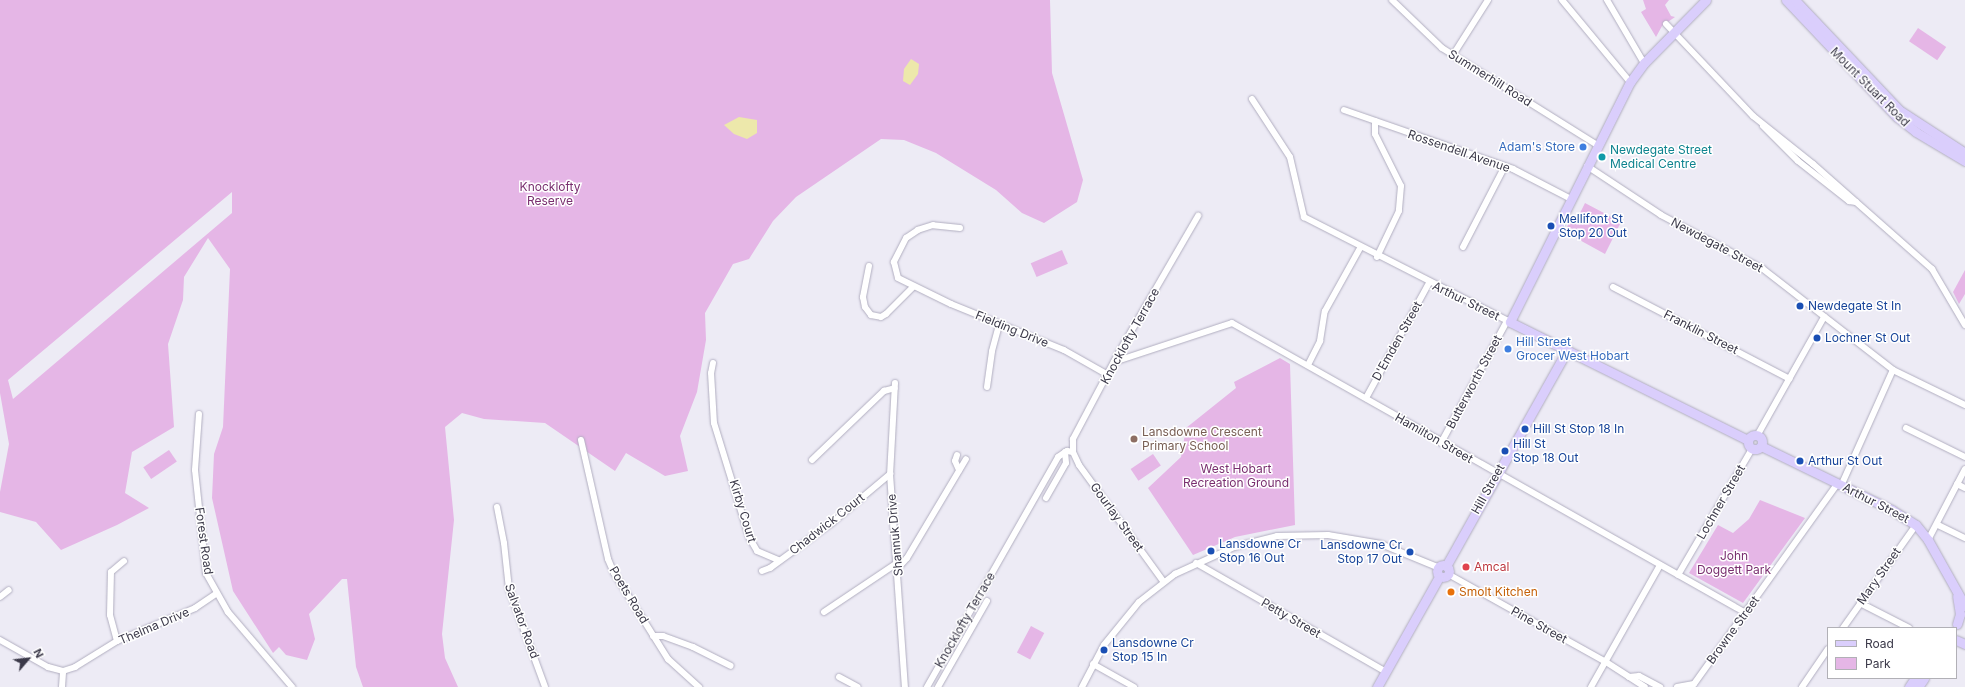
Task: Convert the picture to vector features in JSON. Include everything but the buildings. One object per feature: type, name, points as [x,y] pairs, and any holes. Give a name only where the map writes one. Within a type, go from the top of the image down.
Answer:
[{"type":"street","name":"Summerhill Road","points":[[1392,0],[1453,55],[1598,145]]},
{"type":"street","points":[[1453,55],[1488,0]]},
{"type":"street","points":[[1562,0],[1630,82]]},
{"type":"street","points":[[1607,0],[1644,63]]},
{"type":"street","points":[[1508,322],[1630,82],[1644,63],[1706,0]]},
{"type":"street","name":"Mount Stuart Road","points":[[1786,0],[1897,117],[1916,132],[1965,161]]},
{"type":"street","name":"Mount Stuart Road","points":[[1795,0],[1899,110],[1965,153]]},
{"type":"street","points":[[1666,24],[1760,123],[1856,202],[1932,269],[1965,325]]},
{"type":"street","name":"Arthur Street","points":[[1252,98],[1290,158],[1304,218],[1377,257],[1566,350],[1753,445],[1839,485],[1916,524],[1928,540],[1957,596],[1965,606]]},
{"type":"street","name":"Rossendell Avenue","points":[[1344,110],[1505,166],[1571,199]]},
{"type":"street","points":[[1375,121],[1375,134],[1401,186],[1399,211],[1377,257]]},
{"type":"street","points":[[1464,247],[1505,166]]},
{"type":"street","name":"Newdegate Street","points":[[1587,166],[1661,215],[1763,269],[1893,370],[1965,405]]},
{"type":"street","name":"Knocklofty Terrace","points":[[1072,452],[1073,440],[1114,362],[1198,216]]},
{"type":"street","name":"Fielding Drive","points":[[960,228],[933,225],[925,227],[912,234],[902,243],[895,256],[894,268],[898,278],[913,287],[1064,350],[1108,375]]},
{"type":"street","points":[[1308,365],[1320,342],[1325,311],[1360,248]]},
{"type":"street","points":[[869,266],[863,297],[865,307],[871,315],[881,317],[886,314],[913,287]]},
{"type":"street","name":"D'Emden Street","points":[[1366,398],[1429,283]]},
{"type":"street","name":"Franklin Street","points":[[1613,287],[1790,379]]},
{"type":"street","points":[[1753,445],[1761,440],[1757,436],[1824,317]]},
{"type":"street","name":"Butterworth Street","points":[[1441,443],[1508,322]]},
{"type":"street","name":"Hamilton Street","points":[[1114,362],[1232,323],[1366,398],[1441,443],[1744,612]]},
{"type":"street","points":[[987,388],[992,351],[999,324]]},
{"type":"street","name":"Hill Street","points":[[1377,687],[1566,350]]},
{"type":"street","name":"Kirby Court","points":[[713,362],[711,373],[714,423],[752,545],[763,555],[778,560]]},
{"type":"street","name":"Browne Street","points":[[1677,687],[1694,684],[1744,612],[1839,485],[1893,370]]},
{"type":"street","name":"Shannuk Drive","points":[[812,460],[884,391],[895,385],[890,474],[906,687]]},
{"type":"street","name":"Forest Road","points":[[199,414],[195,470],[206,573],[216,594],[250,640],[292,687]]},
{"type":"street","points":[[1906,428],[1965,457]]},
{"type":"street","name":"Poets Road","points":[[581,440],[609,562],[620,586],[668,659],[698,687]]},
{"type":"street","name":"Lochner Street","points":[[1678,575],[1753,445]]},
{"type":"street","points":[[1046,498],[1066,463],[1065,452],[1072,452]]},
{"type":"street","name":"Knocklofty Terrace","points":[[927,687],[1058,457],[1065,452]]},
{"type":"street","name":"Gourlay Street","points":[[1072,452],[1079,465],[1163,581]]},
{"type":"street","points":[[957,455],[955,461],[958,470]]},
{"type":"street","points":[[824,612],[907,558],[958,470],[966,460]]},
{"type":"street","points":[[1928,540],[1938,525],[1965,469]]},
{"type":"street","name":"Chadwick Court","points":[[762,571],[770,568],[778,560],[833,522],[890,474]]},
{"type":"street","points":[[1958,484],[1965,488]]},
{"type":"street","name":"Salvator Road","points":[[497,507],[511,596],[542,673],[545,687]]},
{"type":"street","name":"Mary Street","points":[[1844,627],[1916,524]]},
{"type":"street","points":[[1938,525],[1965,538]]},
{"type":"street","name":"Pine Street","points":[[1082,687],[1093,664],[1125,618],[1163,581],[1196,563],[1252,542],[1277,536],[1312,534],[1380,544],[1443,571],[1606,662],[1645,687]]},
{"type":"street","points":[[117,641],[110,615],[111,572],[124,561]]},
{"type":"street","name":"Petty Street","points":[[1196,563],[1386,672]]},
{"type":"street","points":[[1591,687],[1660,565]]},
{"type":"street","points":[[0,597],[9,590]]},
{"type":"street","name":"Thelma Drive","points":[[63,671],[75,667],[117,641],[189,611],[216,594]]},
{"type":"street","name":"Arthur Street","points":[[1957,596],[1960,614],[1957,625]]},
{"type":"street","name":"Knocklofty Terrace","points":[[938,687],[987,601]]},
{"type":"street","points":[[1860,603],[1907,627]]},
{"type":"street","points":[[653,636],[663,636],[708,653],[731,666]]},
{"type":"street","points":[[0,640],[48,667],[63,671],[62,687]]},
{"type":"street","points":[[1802,687],[1827,650]]},
{"type":"street","points":[[1093,664],[1134,687]]},
{"type":"street","name":"Pine Street","points":[[1629,677],[1639,676],[1660,687]]},
{"type":"street","points":[[839,677],[858,687]]},
{"type":"green space","name":"Knocklofty Reserve","points":[[0,0],[1050,0],[1052,73],[1083,180],[1077,202],[1044,223],[1022,213],[996,190],[936,153],[904,140],[881,139],[796,197],[773,221],[749,259],[733,264],[705,313],[706,340],[697,392],[680,436],[688,471],[665,476],[626,453],[615,471],[545,423],[484,419],[462,413],[445,427],[454,520],[442,634],[445,658],[458,687],[363,687],[356,667],[347,579],[342,579],[309,614],[315,639],[307,660],[286,655],[279,647],[273,653],[233,591],[212,498],[214,454],[223,427],[230,269],[208,238],[184,277],[183,300],[168,344],[174,427],[132,452],[125,493],[149,508],[117,525],[61,550],[36,522],[0,512],[0,492],[9,444],[0,393]],"holes":[[[232,192],[232,213],[13,399],[8,380]]]},
{"type":"green space","points":[[1643,0],[1669,0],[1665,5],[1671,16],[1675,17],[1662,26],[1656,37],[1641,12],[1646,9]]},
{"type":"green space","points":[[1918,28],[1946,47],[1937,60],[1909,41]]},
{"type":"green space","points":[[1585,203],[1621,222],[1605,254],[1565,232],[1572,216],[1578,217]]},
{"type":"green space","points":[[1062,250],[1068,264],[1037,277],[1031,263]]},
{"type":"green space","points":[[1965,270],[1965,294],[1959,304],[1953,292]]},
{"type":"green space","name":"West Hobart Recreation Ground","points":[[1280,358],[1290,364],[1295,525],[1235,537],[1193,555],[1148,488],[1181,457],[1186,428],[1236,388],[1234,382]]},
{"type":"green space","points":[[169,450],[177,462],[151,479],[143,467]]},
{"type":"green space","points":[[1153,454],[1161,466],[1138,481],[1131,469]]},
{"type":"green space","name":"John Doggett Park","points":[[1760,500],[1805,518],[1743,603],[1689,573],[1718,525],[1733,533],[1749,519]]},
{"type":"green space","points":[[1031,626],[1044,633],[1030,660],[1017,652]]},
{"type":"shaded area","points":[[911,59],[919,64],[918,74],[910,85],[903,81],[904,69]]},
{"type":"shaded area","points":[[739,117],[757,120],[757,133],[747,139],[734,134],[724,125]]},
{"type":"place","name":"Adam's Store","points":[[1583,147]]},
{"type":"place","name":"Newdegate Street Medical Centre","points":[[1602,157]]},
{"type":"place","name":"Mellifont St Stop 20 Out","points":[[1551,226]]},
{"type":"place","name":"Newdegate St In","points":[[1800,306]]},
{"type":"place","name":"Lochner St Out","points":[[1817,338]]},
{"type":"place","name":"Hill Street Grocer West Hobart","points":[[1508,349]]},
{"type":"place","name":"Hill St Stop 18 In","points":[[1525,429]]},
{"type":"place","name":"Lansdowne Crescent Primary School","points":[[1134,439]]},
{"type":"place","name":"Hill St Stop 18 Out","points":[[1505,451]]},
{"type":"place","name":"Arthur St Out","points":[[1800,461]]},
{"type":"place","name":"Lansdowne Cr Stop 16 Out","points":[[1211,551]]},
{"type":"place","name":"Lansdowne Cr Stop 17 Out","points":[[1410,552]]},
{"type":"place","name":"Amcal","points":[[1466,567]]},
{"type":"place","name":"Smolt Kitchen","points":[[1451,592]]},
{"type":"place","name":"Lansdowne Cr Stop 15 In","points":[[1104,650]]}]
